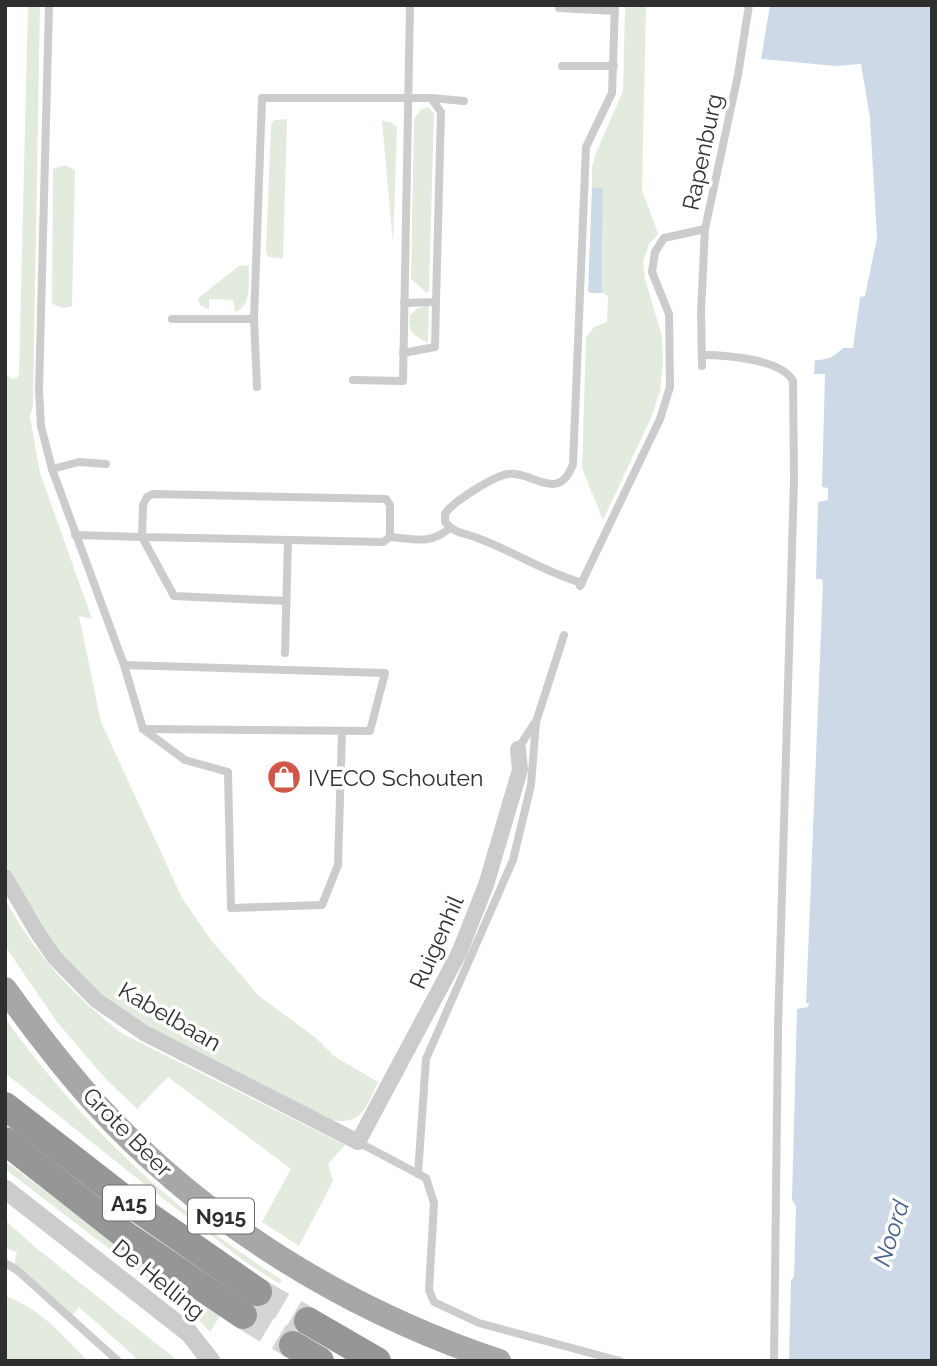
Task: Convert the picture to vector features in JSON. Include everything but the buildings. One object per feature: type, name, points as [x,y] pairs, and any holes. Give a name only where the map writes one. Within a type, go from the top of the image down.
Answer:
[{"type":"highway","name":"A15","points":[[5,1106],[127,1201],[258,1292]]},
{"type":"highway","name":"A15","points":[[5,1141],[121,1232],[243,1315]]},
{"type":"highway","points":[[308,1321],[377,1361]]},
{"type":"highway","points":[[293,1345],[320,1361]]},
{"type":"main road","name":"Grote Beer","points":[[5,989],[63,1066],[96,1104],[168,1172],[246,1234],[323,1284],[376,1312],[424,1334],[499,1361]]},
{"type":"street","name":"Ruigenhil","points":[[358,1142],[459,953],[486,886],[520,770],[518,749]]},
{"type":"street","name":"Kabelbaan","points":[[5,877],[55,958],[96,1000],[144,1032],[358,1142]]},
{"type":"street","name":"De Helling","points":[[6,1188],[189,1333],[211,1361]]},
{"type":"lane","points":[[49,5],[39,391],[41,426],[52,469],[124,665],[143,729],[185,760],[228,772],[231,908],[322,905],[338,865],[342,731]]},
{"type":"lane","points":[[353,380],[403,381],[410,5]]},
{"type":"lane","name":"Rapenburg","points":[[450,528],[479,538],[581,585],[660,419],[670,387],[669,314],[653,272],[655,252],[664,238],[705,229],[738,75],[749,5]]},
{"type":"lane","points":[[75,535],[383,542],[390,537],[431,540],[440,537],[450,528],[446,522],[448,509],[495,478],[515,474],[547,484],[557,484],[570,473],[573,464],[586,147],[612,93],[615,8],[559,8]]},
{"type":"lane","points":[[562,66],[614,66]]},
{"type":"lane","points":[[257,387],[254,319],[262,97],[431,98],[464,101]]},
{"type":"lane","points":[[403,353],[435,347],[441,112],[431,98]]},
{"type":"lane","points":[[702,366],[701,312],[705,229]]},
{"type":"lane","points":[[404,303],[436,302]]},
{"type":"lane","points":[[172,319],[254,319]]},
{"type":"lane","points":[[702,355],[722,355],[775,366],[789,373],[793,382],[794,480],[778,1029],[774,1361]]},
{"type":"lane","points":[[52,469],[79,462],[106,464]]},
{"type":"lane","points":[[286,601],[174,596],[142,537],[143,505],[147,497],[153,494],[386,499],[390,505],[390,537]]},
{"type":"lane","points":[[285,653],[288,540]]},
{"type":"lane","points":[[418,1174],[426,1059],[513,860],[531,785],[536,722],[564,635]]},
{"type":"lane","points":[[124,665],[385,673],[370,731],[143,729]]},
{"type":"lane","points":[[518,749],[536,722]]},
{"type":"lane","points":[[358,1142],[426,1178],[434,1203],[429,1290],[434,1302],[479,1323],[620,1361]]},
{"type":"lane","points":[[5,1263],[17,1270],[118,1361]]},
{"type":"shaded area","points":[[28,5],[40,5],[33,406],[30,417],[40,473],[92,619],[79,616],[101,722],[182,898],[211,940],[259,996],[316,1038],[334,1056],[378,1082],[362,1112],[350,1120],[331,1120],[132,1018],[96,993],[43,931],[5,863],[5,374],[12,379],[19,374]]},
{"type":"shaded area","points":[[625,5],[646,5],[642,190],[658,234],[649,244],[643,262],[645,279],[662,336],[663,362],[660,391],[651,418],[603,520],[582,468],[586,338],[594,327],[607,322],[608,296],[602,293],[603,190],[592,187],[592,167],[623,91]]},
{"type":"shaded area","points":[[428,107],[434,113],[427,293],[411,279],[414,119],[420,110]]},
{"type":"shaded area","points":[[287,119],[283,258],[268,257],[266,252],[271,125],[274,120]]},
{"type":"shaded area","points":[[382,121],[391,122],[397,127],[393,244]]},
{"type":"shaded area","points":[[65,165],[75,170],[72,306],[64,308],[52,303],[53,169]]},
{"type":"shaded area","points":[[249,265],[247,299],[241,309],[235,312],[233,300],[209,299],[209,310],[200,305],[198,298],[239,266]]},
{"type":"shaded area","points":[[429,305],[428,343],[413,333],[409,321],[410,315],[418,308]]},
{"type":"shaded area","points":[[5,899],[29,938],[56,973],[88,1005],[123,1034],[345,1145],[328,1164],[333,1181],[299,1246],[262,1222],[291,1169],[168,1077],[137,1109],[105,1078],[57,1022],[5,946]]},
{"type":"shaded area","points":[[5,1018],[65,1094],[131,1162],[203,1225],[282,1280],[280,1284],[248,1264],[5,1073]]},
{"type":"shaded area","points":[[5,1161],[110,1239],[221,1314],[210,1332],[193,1313],[5,1169]]},
{"type":"shaded area","points":[[5,1220],[178,1361],[132,1361],[135,1357],[79,1307],[72,1315],[14,1264],[17,1252],[5,1248]]},
{"type":"shaded area","points":[[5,1296],[28,1307],[49,1322],[85,1358],[84,1361],[5,1361]]},
{"type":"water","name":"Noord","points":[[770,5],[932,5],[932,1361],[789,1361],[796,1206],[792,1200],[797,1009],[808,1007],[809,1003],[806,1003],[823,583],[822,579],[816,579],[818,502],[828,500],[828,488],[822,487],[825,374],[814,374],[815,360],[831,357],[843,348],[853,348],[860,297],[865,296],[877,238],[870,118],[861,64],[836,66],[761,59]]},
{"type":"water","points":[[592,187],[603,189],[602,293],[588,291]]},
{"type":"tunnel","points":[[258,1292],[308,1321]]},
{"type":"tunnel","points":[[243,1315],[293,1345]]},
{"type":"place","name":"IVECO Schouten","points":[[284,777]]}]
